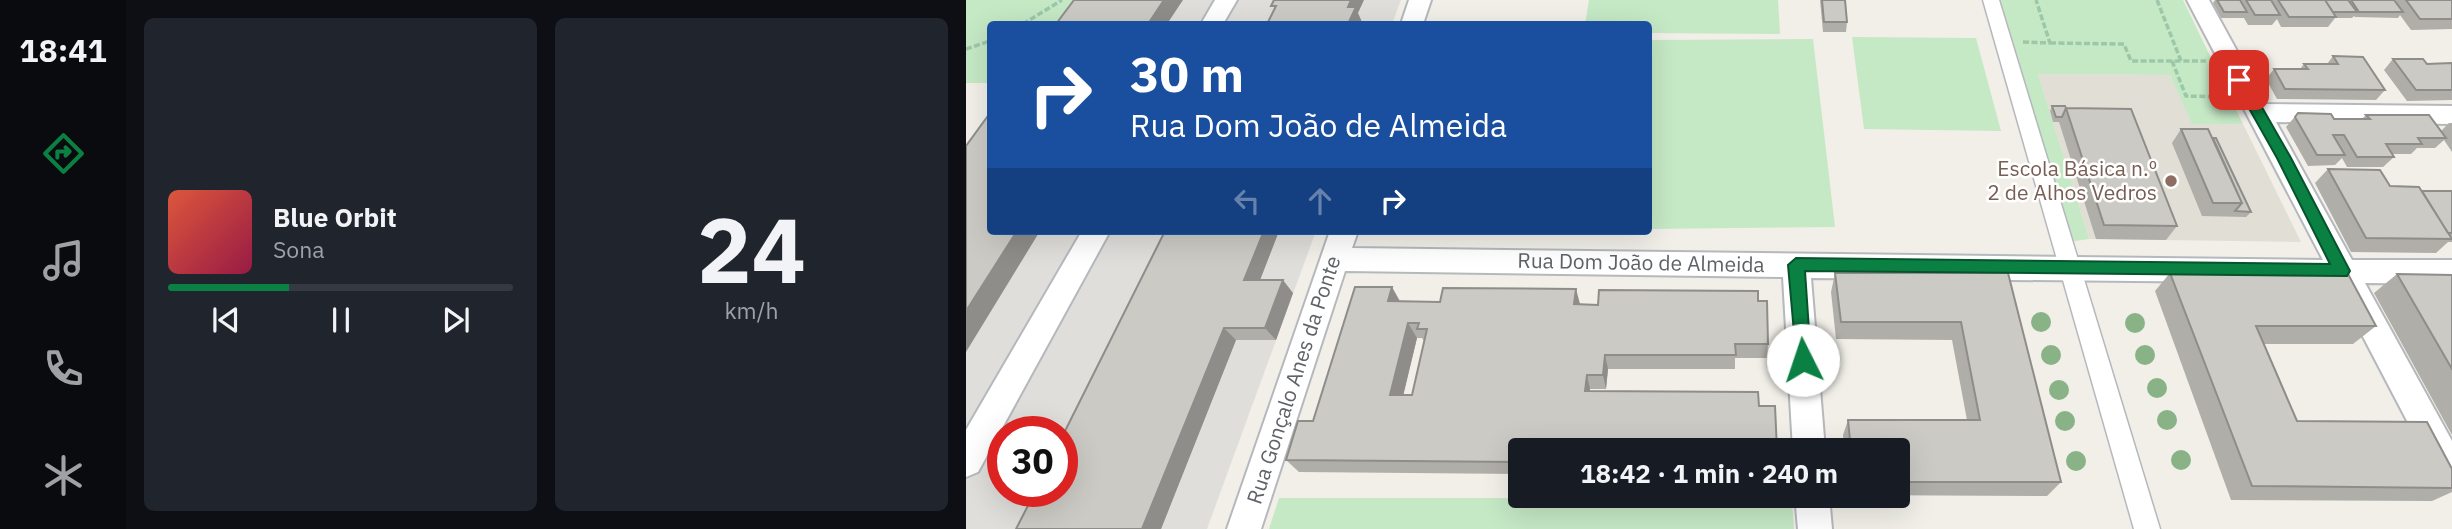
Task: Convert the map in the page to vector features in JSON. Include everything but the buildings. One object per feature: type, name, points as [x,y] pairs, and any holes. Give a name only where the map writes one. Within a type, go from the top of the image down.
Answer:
[{"type":"street","points":[[1215,21],[1226,0]]},
{"type":"street","points":[[1413,21],[1420,0]]},
{"type":"street","points":[[1991,0],[2147,529]]},
{"type":"street","points":[[2198,0],[2452,473]]},
{"type":"street","points":[[2253,105],[2452,115]]},
{"type":"street","points":[[966,461],[1094,235]]},
{"type":"street","name":"Rua Dom João de Almeida","points":[[1339,245],[1796,265],[2452,272]]},
{"type":"street","name":"Rua Gonçalo Anes da Ponte","points":[[1244,529],[1339,245]]},
{"type":"street","points":[[1796,265],[1808,438]]},
{"type":"street","points":[[1813,508],[1815,529]]},
{"type":"path","points":[[1028,21],[1062,0]]},
{"type":"path","points":[[2036,0],[2050,43]]},
{"type":"path","points":[[2157,0],[2181,61]]},
{"type":"path","points":[[2003,38],[2028,43],[2124,44],[2131,61],[2230,62]]},
{"type":"path","points":[[966,49],[987,42]]},
{"type":"path","points":[[2172,61],[2186,96],[2253,105]]},
{"type":"shaded area","points":[[1095,0],[1401,0],[1393,21],[1080,21]]},
{"type":"shaded area","name":"Escola Básica n.º 2 de Alhos Vedros","points":[[2038,74],[2170,75],[2192,123],[2243,124],[2301,242],[2089,239]]},
{"type":"shaded area","points":[[966,181],[987,225],[987,235],[1315,235],[1207,529],[966,529]]},
{"type":"green space","points":[[966,0],[1081,0],[1064,21],[987,21],[987,83],[966,83]]},
{"type":"green space","points":[[1589,0],[1778,0],[1780,34],[1652,33],[1652,21],[1586,21]]},
{"type":"green space","points":[[1991,0],[2183,0],[2243,124],[2192,124],[2170,75],[2038,74],[2089,239],[2062,243]]},
{"type":"green space","points":[[1852,37],[1976,38],[2001,131],[1864,129]]},
{"type":"green space","points":[[1813,39],[1835,227],[1652,229],[1652,40]]},
{"type":"green space","points":[[1279,498],[1508,498],[1508,508],[1793,508],[1794,529],[1269,529]]},
{"type":"place","name":"Escola Básica n.º 2 de Alhos Vedros","points":[[2171,181]]},
{"type":"route","points":[[1803,360],[1796,265],[2342,271],[2284,158],[2239,80]]}]
